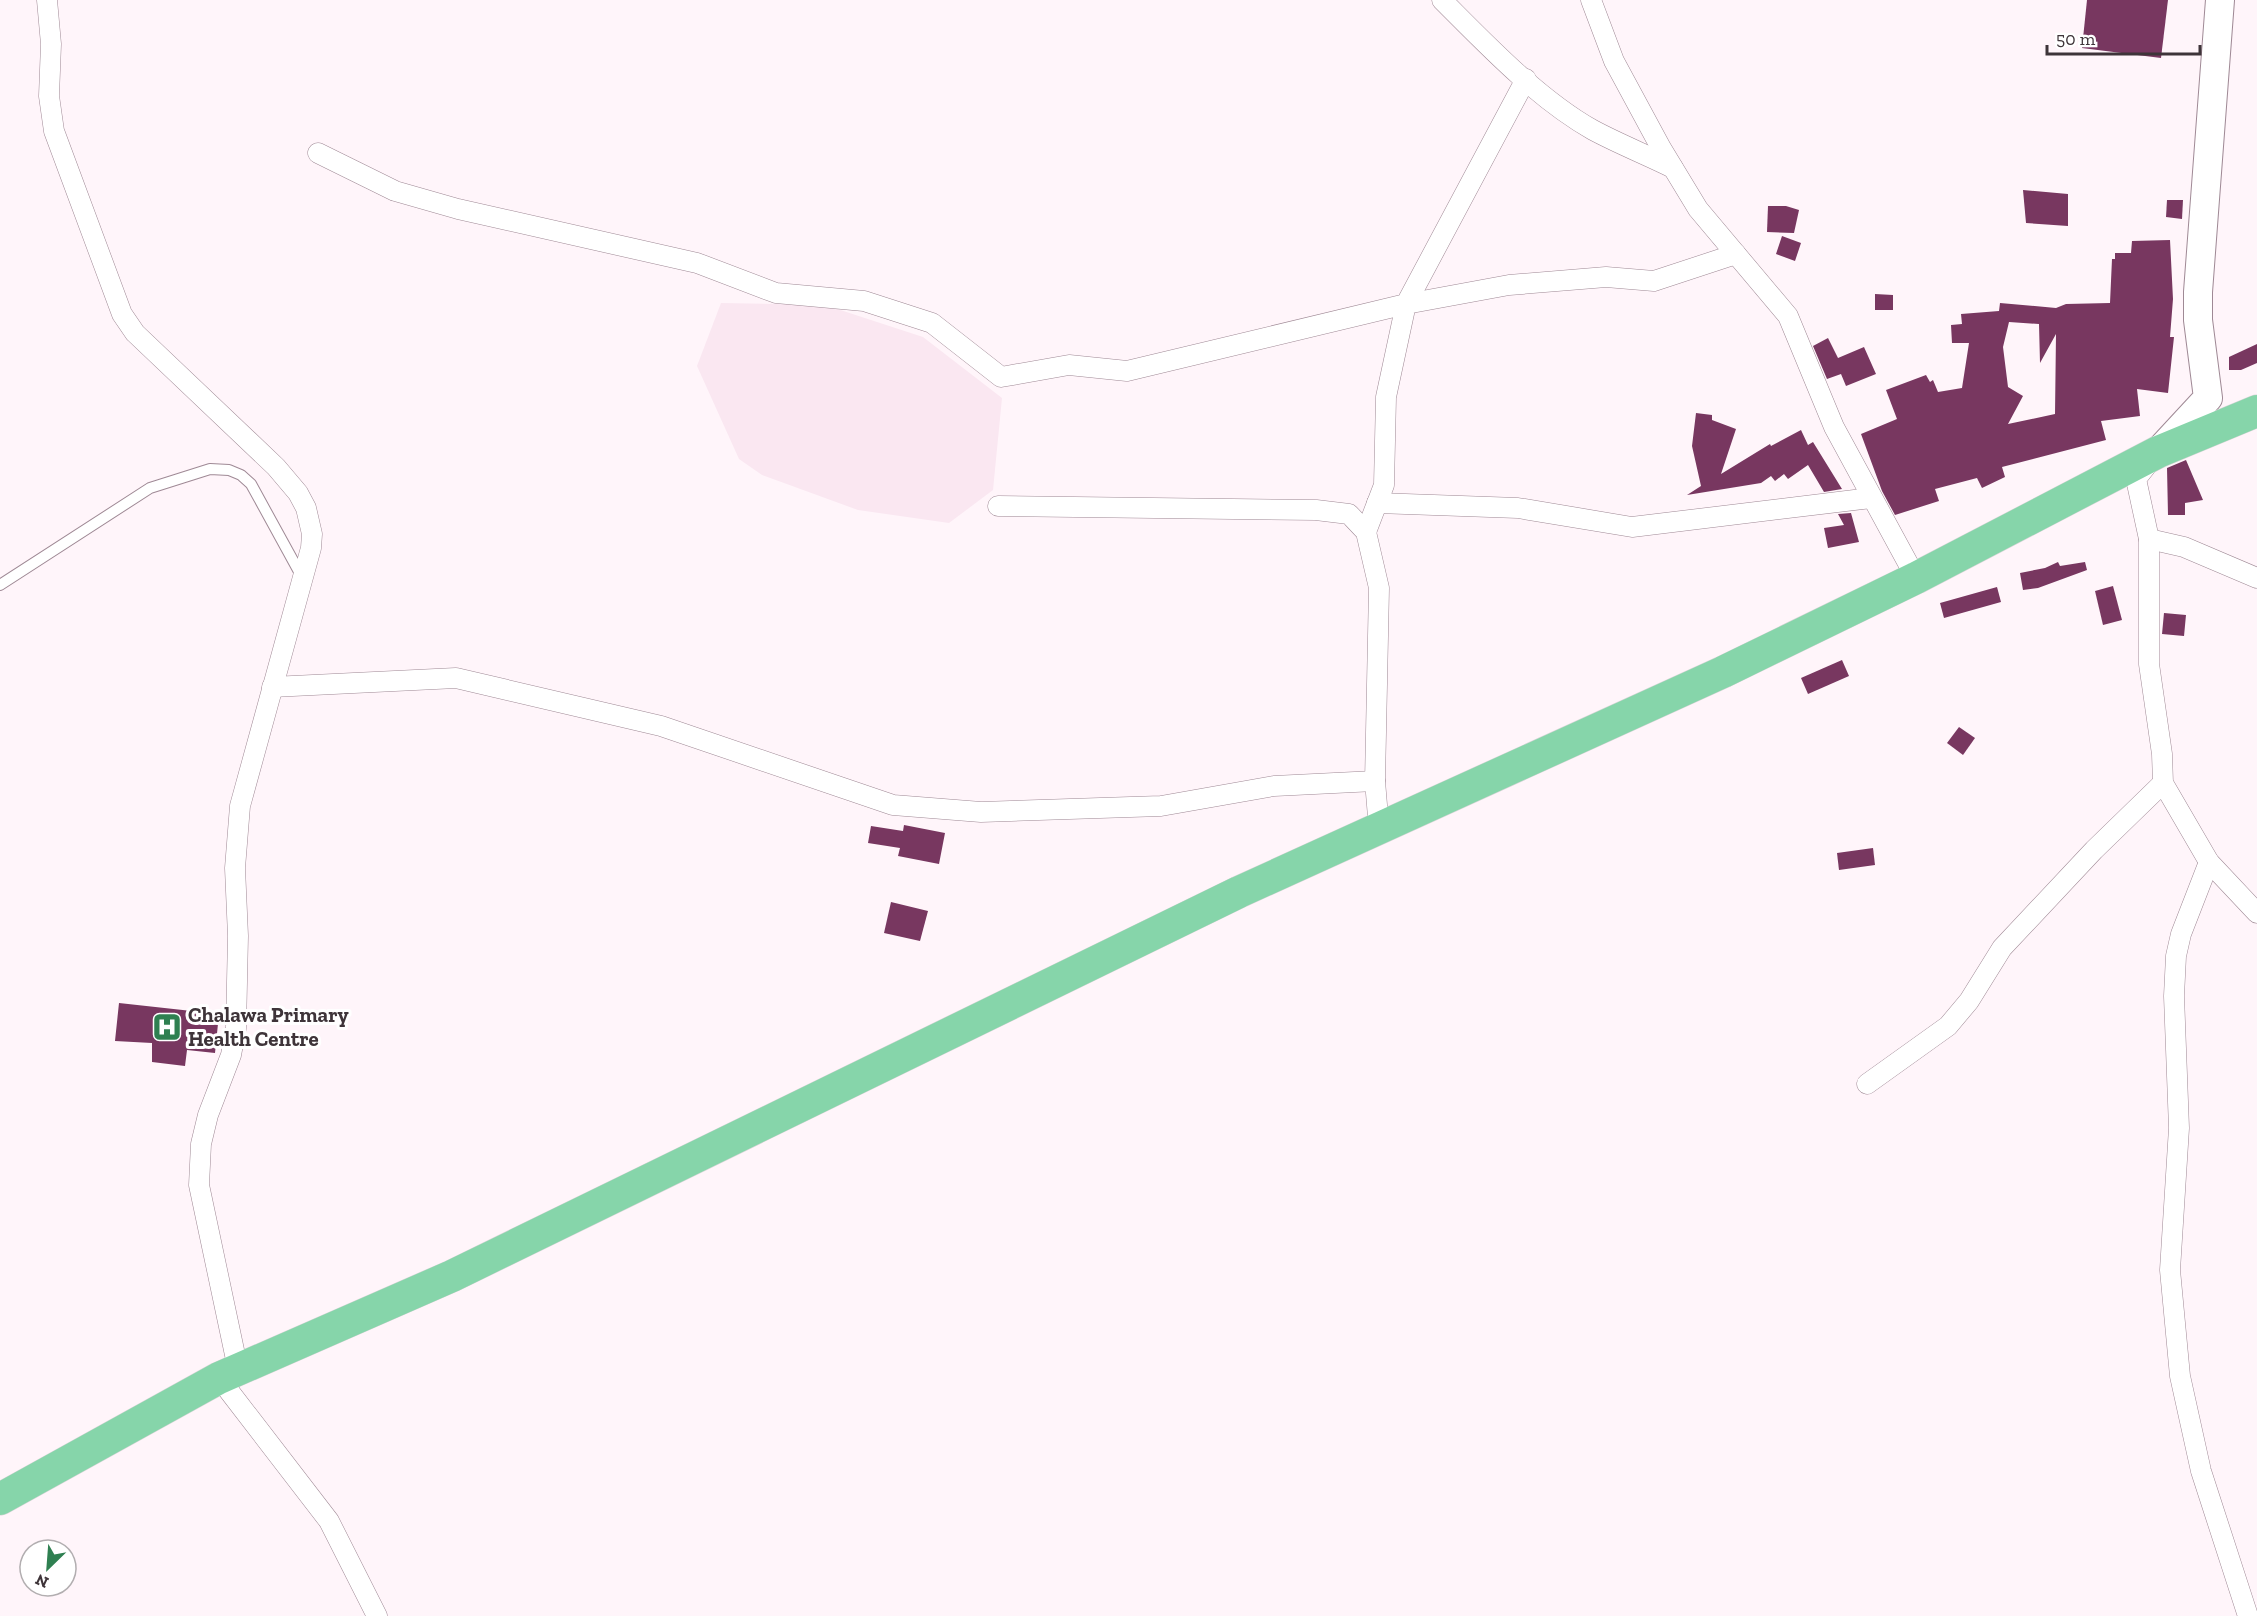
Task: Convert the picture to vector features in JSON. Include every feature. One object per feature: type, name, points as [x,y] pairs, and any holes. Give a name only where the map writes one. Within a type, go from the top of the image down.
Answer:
[{"type":"main road","points":[[0,1499],[229,1374],[453,1276],[1239,892],[1723,672],[1916,578],[2158,452],[2257,411]]},
{"type":"street","points":[[47,0],[51,44],[49,96],[54,131],[122,314],[135,333],[276,467],[298,493],[306,508],[312,534],[240,806],[235,868],[238,946],[236,1028],[231,1055],[208,1115],[201,1144],[199,1185],[229,1374],[329,1521],[377,1616]]},
{"type":"street","points":[[1442,0],[1498,56],[1592,129],[1673,168]]},
{"type":"street","points":[[1591,0],[1614,62],[1698,209],[1788,315],[1834,428],[1916,578]]},
{"type":"street","points":[[2220,0],[2198,292],[2198,320],[2208,398],[2136,479],[2149,539],[2149,664],[2162,754],[2163,783],[2209,862],[2257,913]]},
{"type":"street","points":[[1366,532],[1384,485],[1386,397],[1406,304],[1526,78]]},
{"type":"street","points":[[318,153],[395,191],[458,209],[697,263],[776,293],[864,301],[932,323],[1001,377],[1070,365],[1127,371],[1406,304],[1509,285],[1605,277],[1654,281],[1736,254]]},
{"type":"street","points":[[1377,503],[1518,508],[1632,527],[1871,498]]},
{"type":"street","points":[[998,506],[1316,510],[1349,514],[1366,532],[1379,588],[1375,781],[1379,829]]},
{"type":"street","points":[[2149,539],[2184,547],[2257,578]]},
{"type":"street","points":[[272,687],[456,678],[661,726],[893,805],[948,810],[981,812],[1161,806],[1274,786],[1375,781]]},
{"type":"street","points":[[1867,1084],[1948,1026],[1969,1001],[2002,948],[2094,850],[2163,783]]},
{"type":"street","points":[[2209,862],[2181,934],[2176,956],[2174,996],[2180,1128],[2170,1270],[2180,1376],[2199,1460],[2248,1616]]},
{"type":"lane","points":[[0,585],[150,488],[210,469],[229,470],[241,475],[251,484],[302,577]]},
{"type":"shaded area","points":[[721,303],[825,305],[923,337],[1002,398],[993,490],[949,523],[858,510],[762,475],[739,459],[697,366]]},
{"type":"building","points":[[2087,0],[2168,0],[2161,58],[2082,48]]},
{"type":"building","points":[[2023,190],[2068,194],[2068,226],[2026,223]]},
{"type":"building","points":[[2167,200],[2183,200],[2182,219],[2166,217]]},
{"type":"building","points":[[1768,206],[1786,206],[1799,210],[1794,233],[1767,232]]},
{"type":"building","points":[[1782,236],[1801,243],[1795,261],[1776,254]]},
{"type":"building","points":[[2170,240],[2173,299],[2170,337],[2174,337],[2168,393],[2137,389],[2140,416],[2101,421],[2106,440],[2002,467],[2005,477],[1982,488],[1977,478],[1935,489],[1939,501],[1895,515],[1882,491],[1861,434],[1897,419],[1886,390],[1926,375],[1930,382],[1933,380],[1938,392],[1962,388],[1969,343],[1952,343],[1951,325],[1962,324],[1961,314],[1999,311],[2000,303],[2056,308],[2066,304],[2110,303],[2112,259],[2115,259],[2115,253],[2131,253],[2132,241]],"holes":[[[2009,322],[2039,324],[2040,363],[2056,334],[2055,414],[2008,424],[2023,396],[2008,387],[2003,347]]]},
{"type":"building","points":[[1875,294],[1893,295],[1893,310],[1875,310]]},
{"type":"building","points":[[1828,338],[1838,358],[1864,347],[1876,374],[1846,386],[1841,374],[1827,379],[1813,346]]},
{"type":"building","points":[[2257,344],[2257,363],[2241,370],[2229,370],[2229,357]]},
{"type":"building","points":[[1696,413],[1712,415],[1712,420],[1736,429],[1721,474],[1770,444],[1771,446],[1801,430],[1808,445],[1813,442],[1842,489],[1824,492],[1808,465],[1788,479],[1784,474],[1775,481],[1771,476],[1761,483],[1687,495],[1701,486],[1692,446]]},
{"type":"building","points":[[2186,460],[2203,500],[2185,503],[2185,515],[2168,515],[2167,468]]},
{"type":"building","points":[[1851,513],[1859,542],[1828,548],[1824,528],[1844,525],[1838,514]]},
{"type":"building","points":[[2058,562],[2060,566],[2085,562],[2087,570],[2038,588],[2023,590],[2020,573],[2045,568]]},
{"type":"building","points":[[2113,586],[2122,620],[2103,625],[2095,591]]},
{"type":"building","points":[[1997,587],[2001,602],[1944,618],[1940,603]]},
{"type":"building","points":[[2164,613],[2186,615],[2184,636],[2162,634]]},
{"type":"building","points":[[1842,660],[1849,676],[1808,694],[1801,678]]},
{"type":"building","points":[[1959,727],[1975,738],[1963,755],[1947,743]]},
{"type":"building","points":[[904,825],[945,833],[939,864],[898,856],[900,848],[868,843],[871,826],[903,831]]},
{"type":"building","points":[[1873,848],[1875,865],[1839,870],[1837,853]]},
{"type":"building","points":[[891,902],[928,911],[920,941],[884,933]]},
{"type":"building","name":"Chalawa Primary Health Centre","points":[[119,1003],[219,1014],[215,1053],[187,1050],[185,1066],[152,1062],[152,1043],[115,1041]]},
{"type":"place","name":"Chalawa Primary Health Centre","points":[[167,1027]]}]
